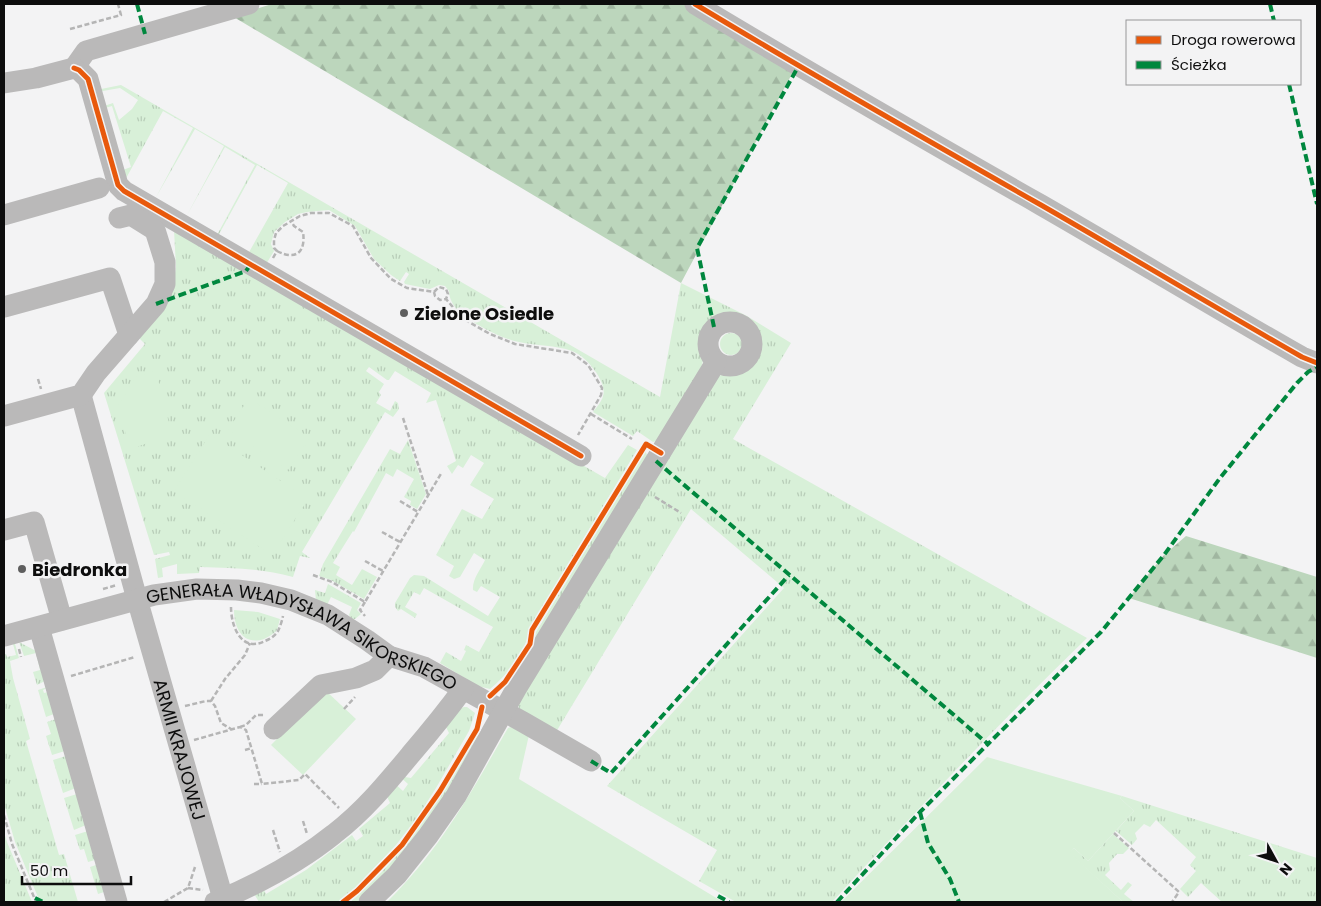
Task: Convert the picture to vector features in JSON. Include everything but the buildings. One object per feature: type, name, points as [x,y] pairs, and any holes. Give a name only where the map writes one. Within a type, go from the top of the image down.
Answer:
[{"type":"street","points":[[74,68],[86,51],[249,4]]},
{"type":"street","points":[[695,4],[798,67],[931,144],[1049,210],[1293,352],[1317,363]]},
{"type":"street","points":[[4,83],[36,78],[74,68],[79,70],[88,79],[118,185],[124,191],[575,453]]},
{"type":"street","points":[[4,215],[99,188]]},
{"type":"street","points":[[4,416],[81,395],[96,373],[156,304],[165,284],[165,262],[155,230],[131,214],[119,218]]},
{"type":"street","points":[[4,307],[110,278],[129,335]]},
{"type":"street","points":[[369,902],[397,875],[428,836],[456,796],[503,710],[716,362]]},
{"type":"street","name":"ARMII KRAJOWEJ","points":[[81,395],[136,599],[179,745],[221,899]]},
{"type":"street","points":[[4,530],[34,522],[62,620]]},
{"type":"street","name":"GENERAŁA WŁADYSŁAWA SIKORSKIEGO","points":[[136,599],[197,589],[237,590],[290,600],[328,616],[389,656],[424,667],[503,710],[591,762]]},
{"type":"street","points":[[4,636],[136,599]]},
{"type":"street","points":[[39,627],[117,902]]},
{"type":"street","points":[[274,729],[321,685],[356,678],[375,670],[389,656]]},
{"type":"street","name":"GENERAŁA WŁADYSŁAWA SIKORSKIEGO","points":[[221,899],[288,867],[334,835],[377,794],[450,708],[463,689]]},
{"type":"path","points":[[70,29],[121,15],[118,4]]},
{"type":"path","points":[[291,221],[302,232],[304,241],[302,250],[294,255],[286,255],[274,248],[276,233],[282,226],[291,221],[311,213],[329,213],[353,226],[371,258],[391,279],[407,288],[434,292]]},
{"type":"path","points":[[265,272],[277,250]]},
{"type":"path","points":[[434,292],[439,287],[446,289],[448,294],[446,299]]},
{"type":"path","points":[[434,292],[435,296],[440,300],[446,299]]},
{"type":"path","points":[[446,299],[462,318],[490,334],[515,344],[572,353],[588,365],[602,388],[601,395],[590,414],[575,453]]},
{"type":"path","points":[[590,414],[632,439]]},
{"type":"path","points":[[403,418],[428,494]]},
{"type":"path","points":[[313,575],[332,582],[365,602],[442,472]]},
{"type":"path","points":[[400,501],[418,512]]},
{"type":"path","points":[[382,532],[400,542]]},
{"type":"path","points":[[365,561],[383,571]]},
{"type":"path","points":[[231,603],[232,621],[236,631],[242,639],[250,643],[263,642],[278,632],[284,614]]},
{"type":"path","points":[[211,702],[225,679],[245,655],[250,643]]},
{"type":"path","points":[[20,653],[21,657]]},
{"type":"path","points":[[54,681],[137,657]]},
{"type":"path","points":[[110,660],[111,664]]},
{"type":"path","points":[[80,668],[81,673]]},
{"type":"path","points":[[344,708],[356,696]]},
{"type":"path","points":[[184,706],[206,700],[211,702],[215,706],[221,723],[231,730]]},
{"type":"path","points":[[179,745],[240,727],[246,730],[262,784]]},
{"type":"path","points":[[245,750],[252,748]]},
{"type":"path","points":[[254,784],[299,780],[305,774],[345,813]]},
{"type":"path","points":[[4,815],[12,844],[36,902]]},
{"type":"path","points":[[303,821],[309,841]]},
{"type":"path","points":[[273,830],[282,860]]},
{"type":"path","points":[[1114,833],[1180,892],[1172,902]]},
{"type":"path","points":[[164,902],[188,888],[197,862]]},
{"type":"path","points":[[188,888],[221,899]]},
{"type":"green space","points":[[272,4],[686,4],[794,70],[681,283],[232,16]]},
{"type":"green space","points":[[121,85],[660,397],[681,283],[747,316],[791,343],[733,439],[1087,638],[958,768],[832,902],[736,902],[699,881],[717,850],[607,786],[784,588],[691,509],[556,732],[520,712],[518,705],[714,378],[746,368],[756,358],[759,342],[753,327],[739,317],[730,316],[719,319],[709,325],[704,335],[703,361],[700,371],[657,441],[653,442],[637,431],[633,436],[593,412],[603,396],[604,390],[599,377],[583,358],[566,349],[513,341],[489,331],[473,322],[477,314],[473,312],[468,319],[458,311],[445,286],[439,285],[430,289],[405,284],[404,282],[409,274],[406,272],[400,281],[391,275],[374,259],[355,226],[329,210],[298,214],[285,222],[274,232],[271,244],[274,251],[265,266],[248,254],[288,183],[257,165],[218,236],[255,165],[225,147],[186,217],[224,146],[195,129],[155,199],[193,128],[163,111],[124,182],[120,171],[131,167],[112,106],[102,109],[101,107],[113,103],[119,120],[132,109],[138,100],[120,88],[97,92],[96,90]]},
{"type":"green space","points":[[174,230],[605,478],[628,445],[637,450],[529,629],[524,646],[516,662],[490,689],[478,686],[440,663],[446,652],[461,661],[466,651],[464,650],[466,645],[479,652],[493,627],[424,588],[420,595],[414,592],[405,607],[417,614],[415,618],[401,609],[398,611],[395,607],[395,603],[410,578],[414,575],[424,576],[488,616],[500,597],[481,586],[477,592],[473,590],[475,578],[485,560],[474,553],[460,577],[454,579],[449,576],[454,566],[436,555],[462,509],[482,519],[494,499],[470,485],[484,463],[471,455],[463,468],[458,465],[452,474],[447,466],[456,461],[436,400],[426,403],[431,393],[395,371],[387,380],[369,367],[366,371],[384,384],[379,392],[381,395],[376,403],[390,411],[395,401],[398,403],[399,409],[393,417],[385,412],[302,552],[310,558],[300,556],[293,577],[258,570],[200,567],[199,573],[177,574],[177,564],[162,568],[163,577],[158,578],[155,559],[170,555],[169,552],[154,555],[104,393],[145,344],[137,336],[173,286],[176,267]]},
{"type":"green space","points":[[731,333],[739,336],[742,344],[739,352],[731,355],[723,352],[720,344],[723,336]]},
{"type":"green space","points":[[156,371],[172,435],[130,449],[118,405],[137,376]]},
{"type":"green space","points":[[249,398],[310,438],[288,470],[228,430]]},
{"type":"green space","points":[[210,434],[308,499],[272,555],[174,491]]},
{"type":"green space","points":[[408,440],[426,494],[417,509],[410,505],[411,501],[404,497],[414,479],[397,469],[393,477],[386,473],[354,532],[333,563],[340,567],[336,575],[352,585],[362,569],[377,577],[364,599],[331,580],[319,576],[323,564],[390,449],[400,454]]},
{"type":"green space","points":[[645,451],[648,456],[534,643],[536,632]]},
{"type":"green space","points":[[1186,536],[1317,577],[1317,658],[1129,598],[1164,555]]},
{"type":"green space","points":[[328,584],[361,603],[357,610],[361,614],[352,619],[349,615],[352,607],[331,597],[327,605],[316,601],[315,590],[325,593]]},
{"type":"green space","points":[[234,610],[258,612],[280,619],[277,630],[264,639],[257,641],[245,638],[238,629]]},
{"type":"green space","points":[[19,642],[36,651],[45,681],[37,685],[33,672],[40,670],[36,653],[24,656]]},
{"type":"green space","points":[[13,644],[15,644],[19,658],[10,661],[30,739],[26,741],[59,855],[64,854],[78,902],[40,902],[15,842],[4,804],[4,655],[6,654],[7,657],[16,655]]},
{"type":"green space","points":[[47,687],[43,690],[44,693],[48,692],[54,714],[46,717],[38,690]]},
{"type":"green space","points":[[325,690],[356,719],[303,775],[271,745]]},
{"type":"green space","points":[[464,707],[475,713],[469,731],[436,788],[417,818],[396,845],[351,892],[338,902],[259,902],[253,892],[262,886],[266,894],[306,870],[352,835],[356,841],[363,836],[359,829],[390,803],[385,792],[393,782],[403,791],[408,784],[399,776],[411,778],[449,733],[446,727],[460,709]]},
{"type":"green space","points":[[56,719],[65,751],[52,755],[46,736],[51,734],[47,722]]},
{"type":"green space","points":[[511,727],[529,735],[519,779],[723,902],[387,902],[439,841],[468,797],[508,728]]},
{"type":"green space","points":[[476,735],[480,737],[447,795],[409,850],[363,897],[357,902],[350,902],[389,865],[421,824]]},
{"type":"green space","points":[[66,756],[76,788],[63,793],[53,760]]},
{"type":"green space","points":[[987,757],[1122,796],[1120,798],[1134,811],[1088,861],[1074,848],[1070,853],[1123,902],[841,902]]},
{"type":"green space","points":[[77,794],[86,825],[74,830],[64,798]]},
{"type":"green space","points":[[1122,796],[1317,858],[1317,902],[1222,902],[1201,883],[1188,897],[1180,889],[1196,871],[1190,865],[1196,857],[1156,820],[1150,827],[1144,824],[1135,833],[1137,839],[1132,845],[1116,831],[1134,811],[1120,798]]},
{"type":"green space","points":[[88,831],[95,860],[88,862],[84,849],[80,850],[75,835]]},
{"type":"green space","points":[[4,832],[7,842],[32,902],[4,902]]},
{"type":"green space","points":[[1113,834],[1129,848],[1123,854],[1117,854],[1109,863],[1110,870],[1105,875],[1121,890],[1128,882],[1132,885],[1124,894],[1134,902],[1123,902],[1069,853],[1074,848],[1088,861]]},
{"type":"green space","points":[[96,865],[104,892],[98,894],[90,867]]},
{"type":"marked path","points":[[137,4],[145,34]]},
{"type":"marked path","points":[[1270,4],[1274,20]]},
{"type":"marked path","points":[[714,327],[697,248],[798,67]]},
{"type":"marked path","points":[[1289,85],[1317,204]]},
{"type":"marked path","points":[[156,304],[246,271],[251,264]]},
{"type":"marked path","points":[[656,461],[988,744],[1101,632],[1164,555],[1220,478],[1297,383],[1308,372],[1317,367]]},
{"type":"marked path","points":[[591,761],[611,773],[789,575]]},
{"type":"marked path","points":[[837,902],[920,812],[988,744]]},
{"type":"marked path","points":[[920,812],[928,843],[950,879],[959,902]]},
{"type":"marked path","points":[[718,896],[729,902]]},
{"type":"marked path","points":[[35,898],[43,902]]},
{"type":"cycle path","points":[[695,4],[824,81],[1269,338],[1302,357],[1317,363]]},
{"type":"cycle path","points":[[74,68],[79,70],[88,79],[118,185],[124,191],[581,456]]},
{"type":"cycle path","points":[[490,696],[505,682],[530,644],[532,630],[646,444],[661,453]]},
{"type":"cycle path","points":[[343,902],[357,891],[402,845],[440,791],[477,729],[482,707]]},
{"type":"place","name":"Zielone Osiedle","points":[[404,313]]},
{"type":"place","name":"Biedronka","points":[[22,569]]}]
